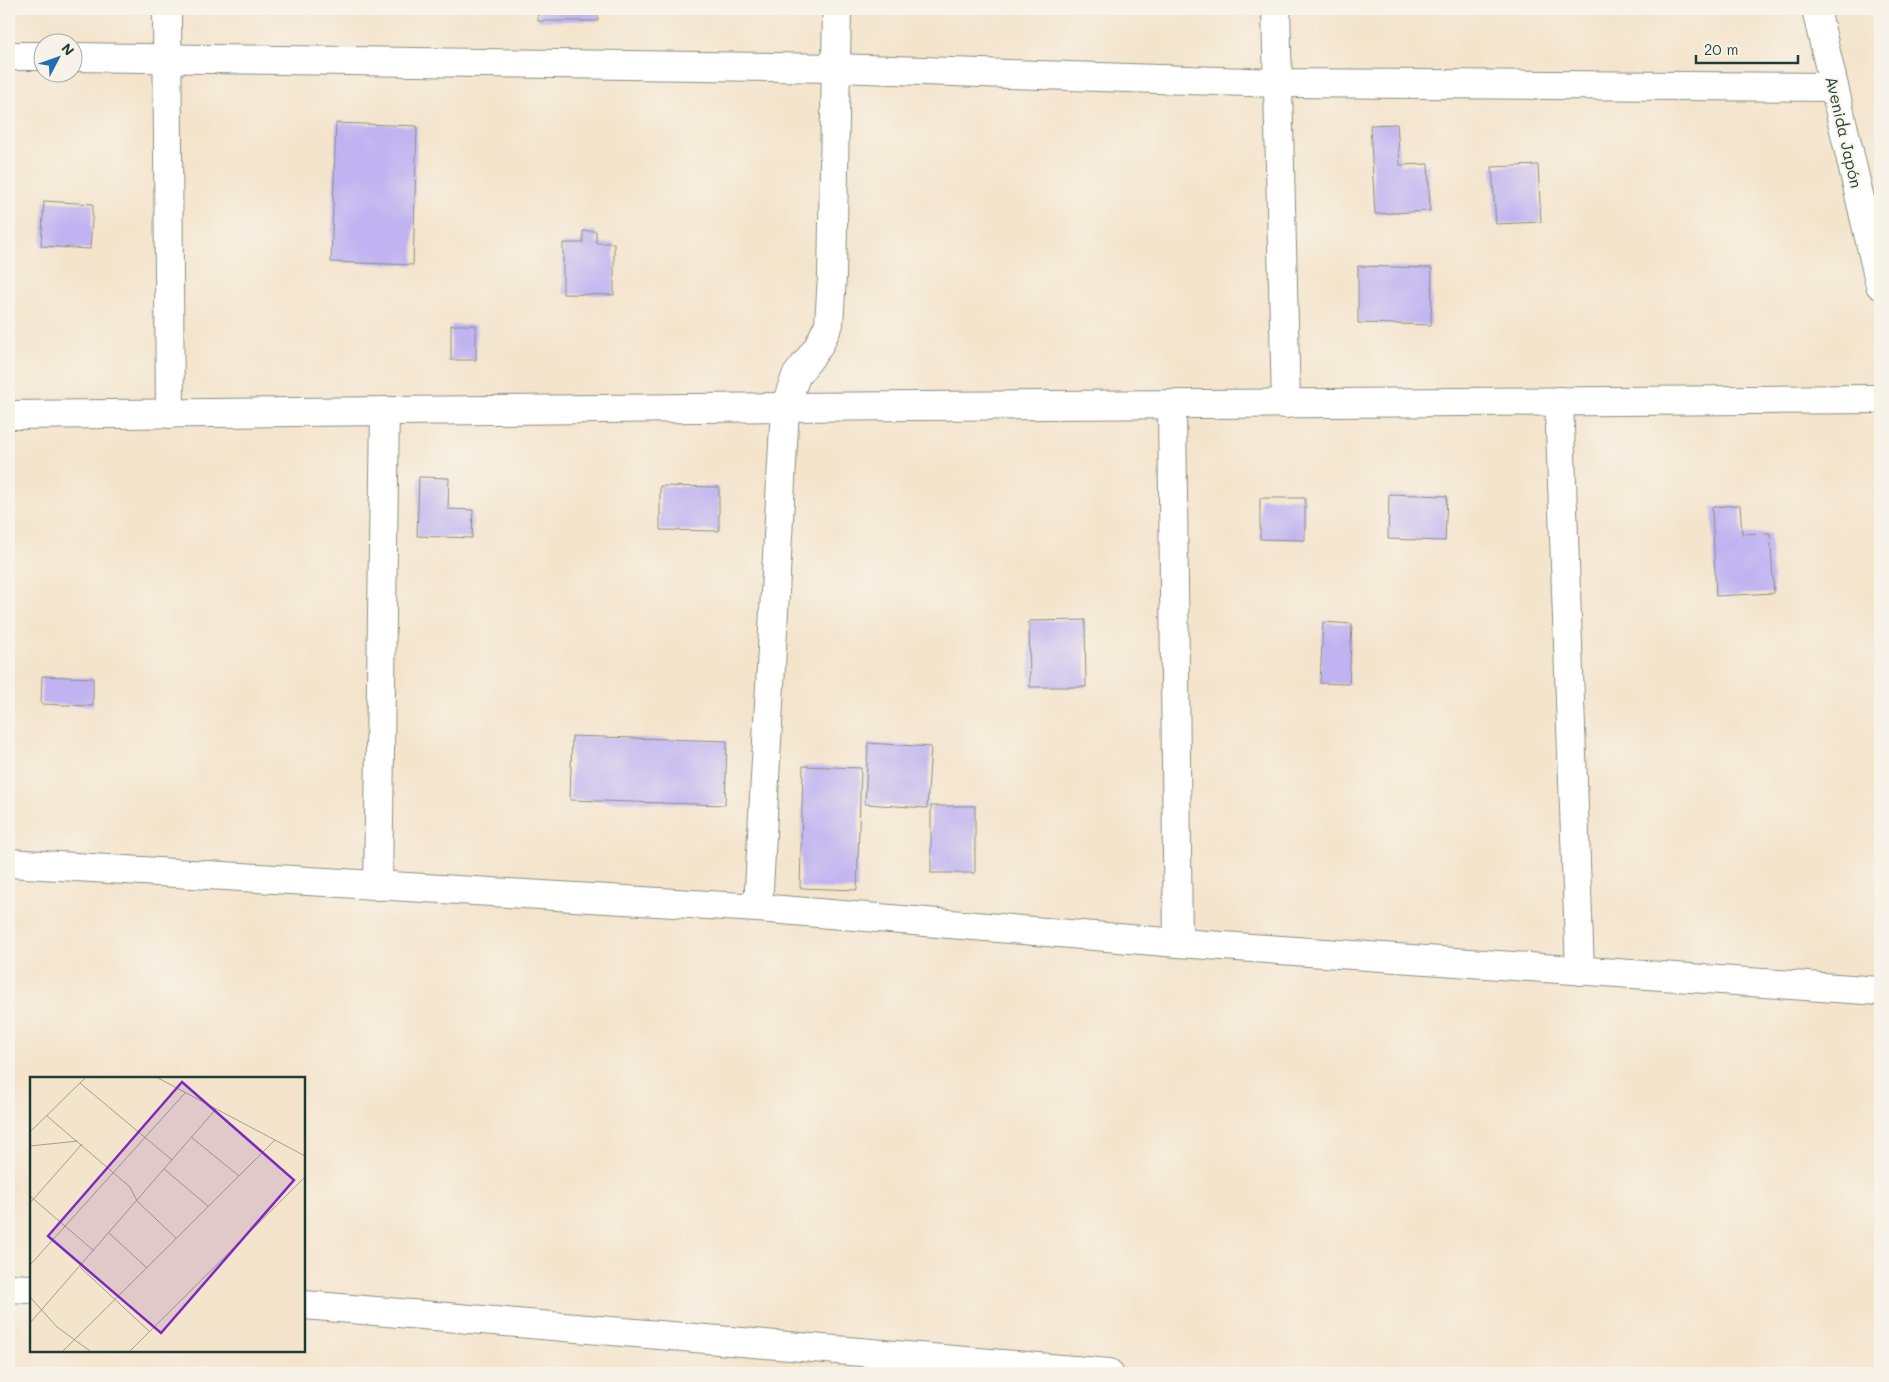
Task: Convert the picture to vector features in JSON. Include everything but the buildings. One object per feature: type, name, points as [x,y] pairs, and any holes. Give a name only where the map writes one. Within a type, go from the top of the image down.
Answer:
[{"type":"street","points":[[167,9],[170,414]]},
{"type":"street","points":[[758,908],[785,407],[796,376],[818,346],[829,324],[837,9]]},
{"type":"street","points":[[1276,9],[1286,404]]},
{"type":"street","name":"Avenida Japón","points":[[1816,9],[1880,285]]},
{"type":"street","points":[[9,56],[32,56]]},
{"type":"street","points":[[82,57],[836,68],[1278,83],[1834,88]]},
{"type":"street","points":[[9,415],[1880,399]]},
{"type":"street","points":[[1559,401],[1580,971]]},
{"type":"street","points":[[1172,405],[1178,943]]},
{"type":"street","points":[[378,886],[385,411]]},
{"type":"street","points":[[9,863],[758,908],[1178,943],[1880,991]]},
{"type":"street","points":[[9,1288],[30,1288]]},
{"type":"street","points":[[305,1305],[1110,1373]]}]
